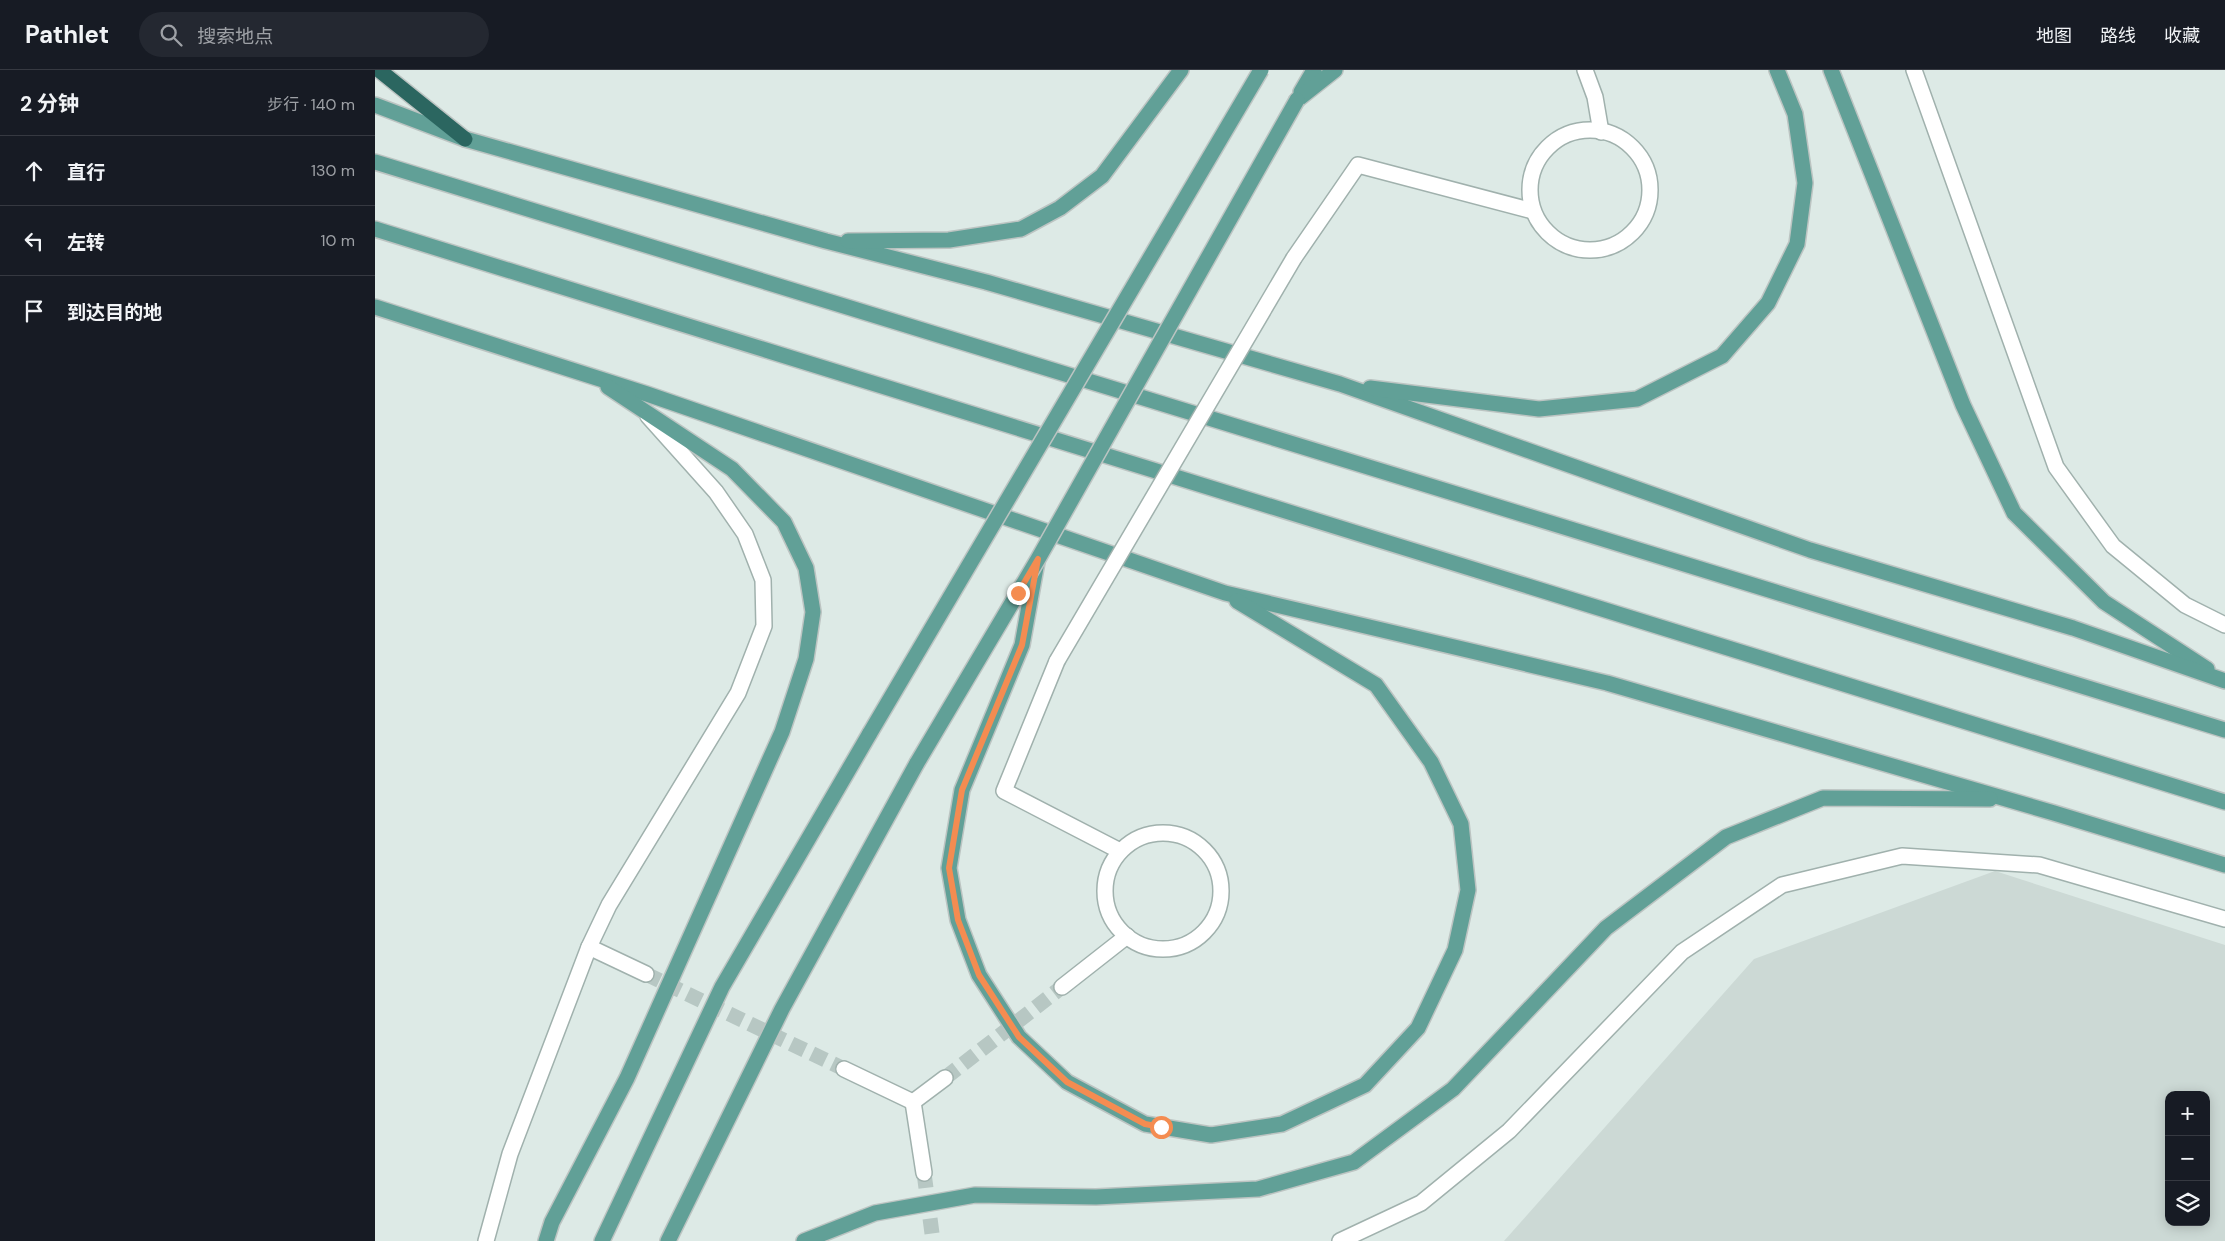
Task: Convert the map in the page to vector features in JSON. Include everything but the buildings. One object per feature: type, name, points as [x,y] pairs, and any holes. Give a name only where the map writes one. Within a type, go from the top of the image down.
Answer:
[{"type":"highway","points":[[379,70],[465,139]]},
{"type":"main road","points":[[826,241],[949,240],[1021,229],[1060,208],[1102,176],[1181,70]]},
{"type":"main road","points":[[602,1241],[721,987],[1261,70]]},
{"type":"main road","points":[[668,1241],[782,1009],[917,763],[1038,559],[1314,70]]},
{"type":"main road","points":[[1297,100],[1335,70]]},
{"type":"main road","points":[[1340,384],[1539,408],[1637,399],[1722,356],[1768,303],[1797,244],[1805,183],[1795,114],[1777,70]]},
{"type":"main road","points":[[1831,70],[1963,405],[2015,513],[2104,602],[2225,681]]},
{"type":"main road","points":[[375,104],[465,139],[826,241],[985,282],[1340,384],[1810,550],[2073,628],[2225,681]]},
{"type":"main road","points":[[375,162],[2225,730]]},
{"type":"main road","points":[[375,229],[2225,802]]},
{"type":"main road","points":[[375,307],[592,377],[1225,593],[1607,683],[2007,799],[2225,865]]},
{"type":"main road","points":[[547,1241],[552,1222],[627,1078],[782,732],[806,659],[813,612],[806,568],[784,522],[733,469],[592,377]]},
{"type":"main road","points":[[1038,559],[1022,645],[962,790],[949,868],[958,920],[979,975],[1019,1037],[1067,1082],[1145,1124],[1211,1135],[1282,1124],[1365,1085],[1418,1028],[1455,950],[1468,890],[1461,824],[1431,762],[1376,685],[1225,593]]},
{"type":"main road","points":[[804,1241],[875,1213],[975,1195],[1096,1197],[1258,1189],[1354,1162],[1453,1089],[1606,928],[1725,837],[1823,798],[2007,799]]},
{"type":"street","points":[[1585,70],[1595,97],[1601,132]]},
{"type":"street","points":[[1914,70],[2055,466],[2113,546],[2185,605],[2225,625]]},
{"type":"street","points":[[1583,131],[1601,132],[1621,139],[1636,153],[1647,171],[1650,191],[1646,212],[1636,229],[1619,242],[1600,250],[1579,249],[1559,242],[1544,229],[1533,211],[1530,194],[1531,175],[1539,159],[1550,145],[1565,136],[1583,131]]},
{"type":"street","points":[[1120,851],[1004,791],[1057,661],[1294,258],[1358,164],[1533,211]]},
{"type":"street","points":[[486,1241],[510,1154],[589,947],[609,905],[738,694],[764,626],[763,580],[745,534],[716,492],[640,408]]},
{"type":"street","points":[[1154,833],[1174,833],[1192,840],[1207,852],[1217,868],[1222,887],[1220,906],[1212,923],[1199,937],[1182,946],[1163,949],[1143,946],[1127,936],[1114,922],[1106,904],[1105,886],[1110,867],[1120,851],[1136,839],[1154,833]]},
{"type":"street","points":[[1340,1241],[1421,1203],[1509,1131],[1682,952],[1782,885],[1902,856],[2039,865],[2225,919]]},
{"type":"street","points":[[1063,988],[1127,936]]},
{"type":"street","points":[[589,947],[646,974]]},
{"type":"street","points":[[844,1069],[913,1102]]},
{"type":"street","points":[[913,1102],[945,1078]]},
{"type":"street","points":[[913,1102],[924,1173]]},
{"type":"shaded area","points":[[1995,871],[2225,945],[2225,1241],[1504,1241],[1754,959]]},
{"type":"tunnel","points":[[646,974],[844,1069]]},
{"type":"tunnel","points":[[945,1078],[1062,987]]},
{"type":"tunnel","points":[[924,1173],[933,1241]]},
{"type":"route","points":[[1018,593],[1038,559],[1022,645],[962,790],[949,868],[958,920],[979,975],[1019,1037],[1067,1082],[1145,1124],[1161,1127]]}]
